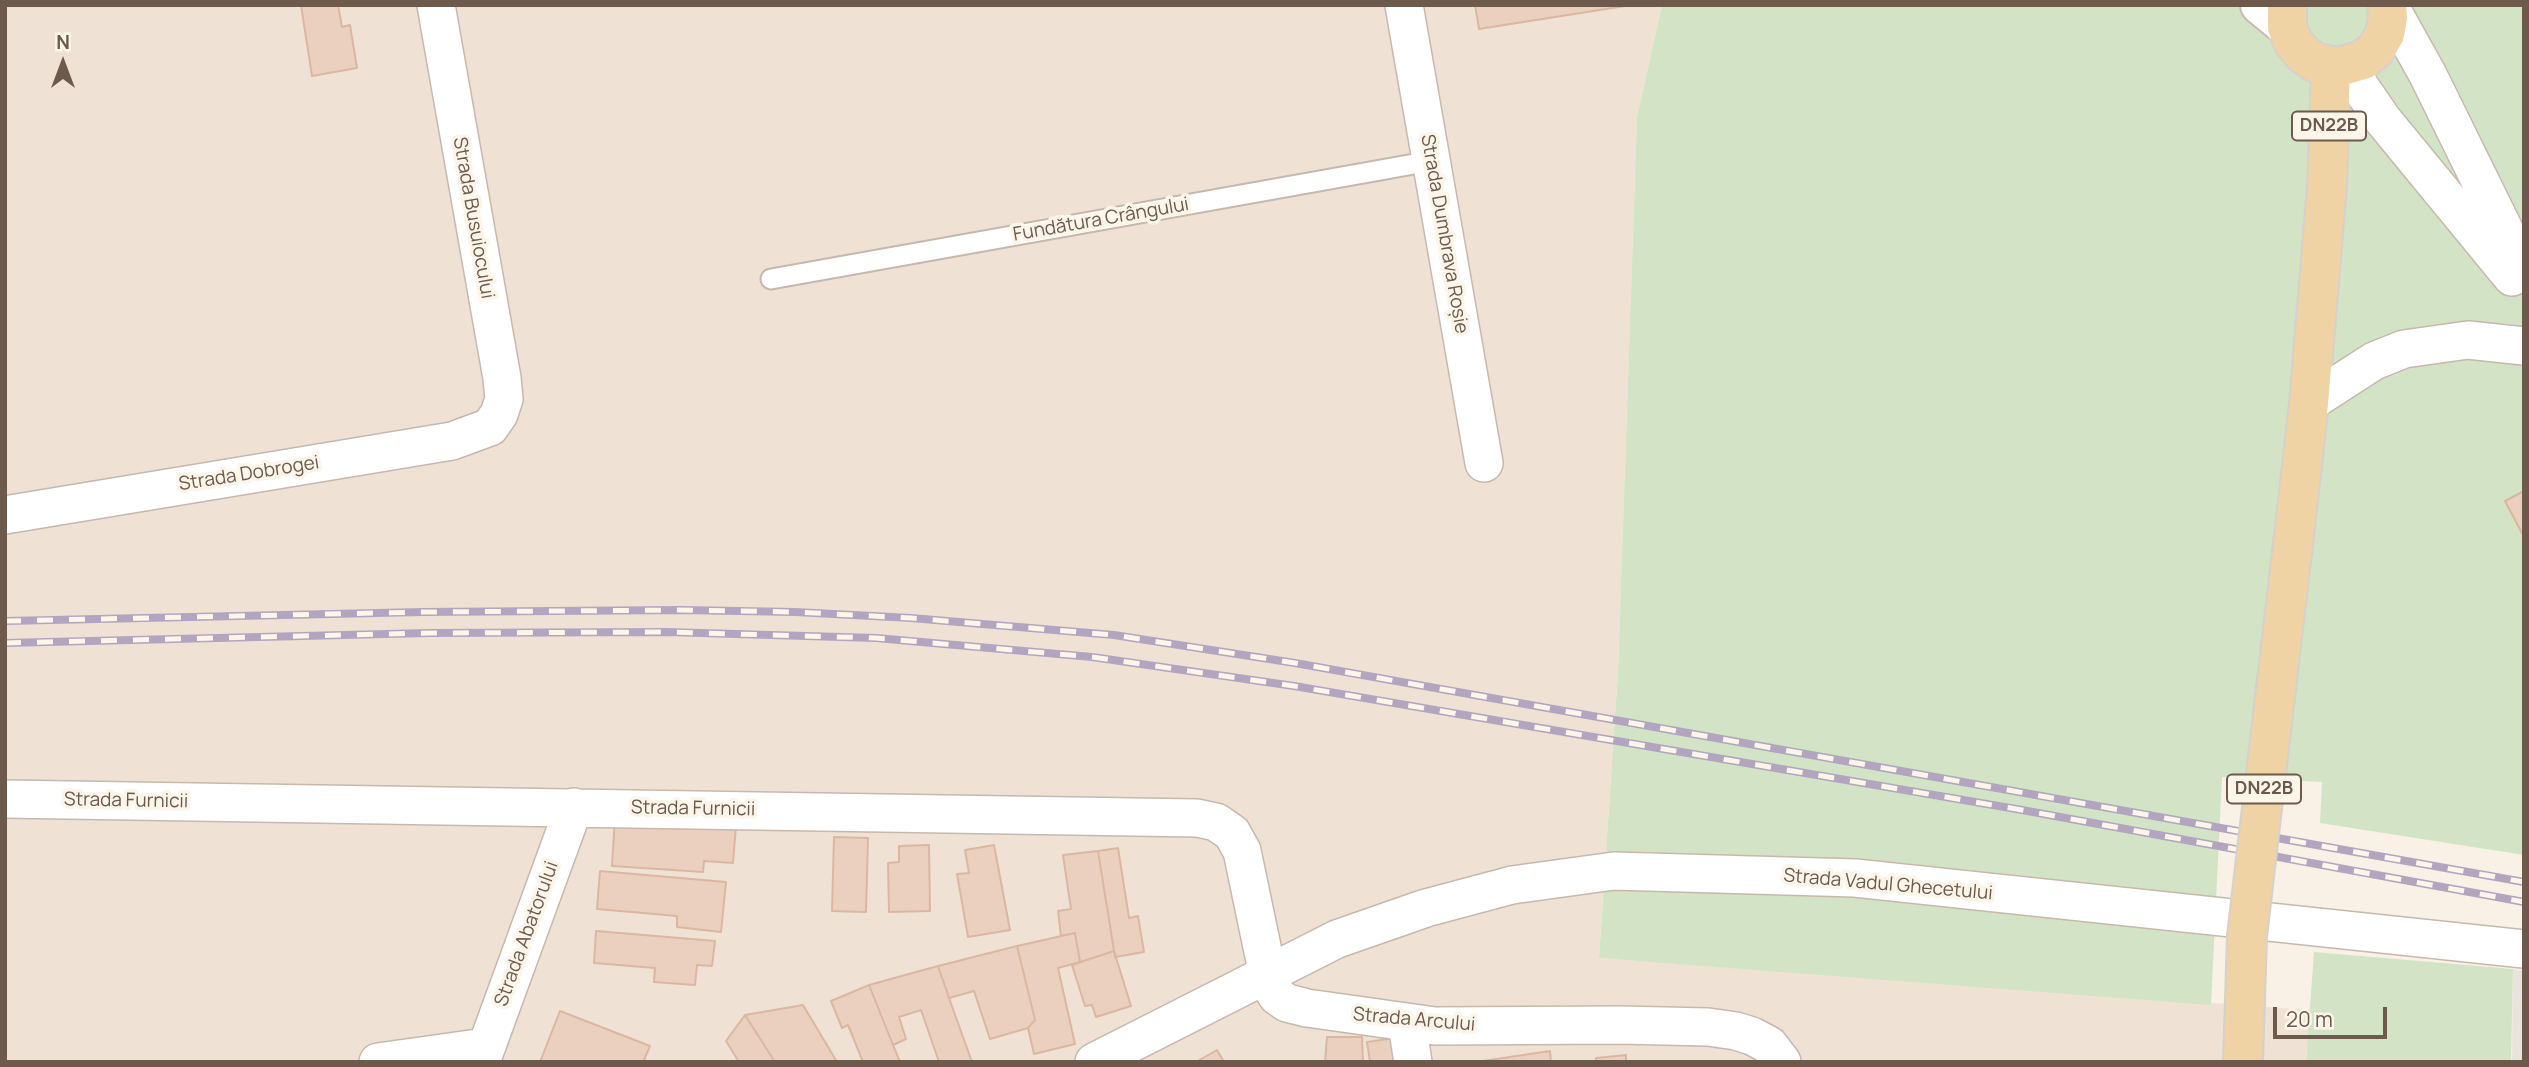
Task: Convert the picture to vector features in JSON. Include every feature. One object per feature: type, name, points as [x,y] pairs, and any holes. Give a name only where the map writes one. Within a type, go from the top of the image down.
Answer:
[{"type":"main road","points":[[2278,12],[2293,42],[2303,54],[2316,62],[2339,66],[2363,60],[2376,49],[2385,34],[2388,5]]},
{"type":"main road","name":"DN22B","points":[[2243,1062],[2247,936],[2309,402],[2326,186],[2339,66]]},
{"type":"street","name":"Strada Busuiocului","points":[[436,5],[502,378],[504,399],[499,414],[490,427]]},
{"type":"street","name":"Strada Dumbrava Roșie","points":[[1404,5],[1484,463]]},
{"type":"street","points":[[2388,5],[2428,75],[2524,270]]},
{"type":"street","points":[[2339,66],[2524,292]]},
{"type":"street","points":[[2309,402],[2374,361],[2403,349],[2468,340],[2524,346]]},
{"type":"street","name":"Strada Dobrogei","points":[[5,515],[452,441],[490,427]]},
{"type":"street","name":"Strada Furnicii","points":[[5,799],[1197,818],[1216,822],[1232,833],[1242,851],[1267,973]]},
{"type":"street","name":"Strada Abatorului","points":[[483,1054],[574,807]]},
{"type":"street","name":"Strada Vadul Ghecetului","points":[[1267,973],[1336,939],[1426,908],[1512,885],[1614,871],[1855,878],[2524,949]]},
{"type":"street","points":[[1094,1062],[1267,973]]},
{"type":"street","name":"Strada Arcului","points":[[1267,973],[1277,996],[1287,1003],[1407,1024],[1478,1027],[1708,1027],[1752,1036],[1776,1053]]},
{"type":"street","points":[[1407,1024],[1413,1062]]},
{"type":"street","points":[[378,1062],[483,1054]]},
{"type":"lane","name":"Fundătura Crângului","points":[[771,279],[1432,162]]},
{"type":"shaded area","points":[[5,5],[1662,5],[1637,117],[1618,672],[1599,958],[2310,1010],[2306,1062],[5,1062]]},
{"type":"shaded area","points":[[2513,969],[2524,971],[2524,1062],[2512,1062]]},
{"type":"green space","points":[[1662,5],[2524,5],[2524,855],[2320,823],[2322,782],[2222,777],[2211,1005],[1599,958],[1618,672],[1637,117]]},
{"type":"green space","points":[[2314,952],[2513,969],[2511,1062],[2306,1062]]},
{"type":"building","points":[[301,5],[338,5],[342,27],[350,25],[357,68],[312,76]]},
{"type":"building","points":[[1475,5],[1625,5],[1625,6],[1479,29]]},
{"type":"building","points":[[2524,491],[2524,537],[2505,501]]},
{"type":"building","points":[[615,817],[736,825],[733,863],[704,861],[703,872],[612,866]]},
{"type":"building","points":[[834,837],[868,838],[866,912],[832,911]]},
{"type":"building","points":[[929,845],[930,911],[889,912],[888,863],[899,862],[899,846]]},
{"type":"building","points":[[994,845],[1010,930],[968,937],[957,874],[969,873],[965,850]]},
{"type":"building","points":[[1118,848],[1129,918],[1138,916],[1144,952],[1115,957],[1098,851]]},
{"type":"building","points":[[1098,851],[1114,951],[1080,962],[1075,933],[1061,936],[1058,911],[1071,909],[1063,855]]},
{"type":"building","points":[[600,871],[726,882],[721,932],[677,927],[677,916],[597,909]]},
{"type":"building","points":[[596,931],[715,941],[712,966],[697,965],[695,985],[654,982],[655,968],[594,963]]},
{"type":"building","points":[[1075,933],[1080,962],[1058,968],[1075,1044],[1034,1054],[1028,1028],[1035,1020],[1017,946]]},
{"type":"building","points":[[1017,946],[1035,1020],[1028,1028],[990,1039],[974,991],[949,998],[938,966]]},
{"type":"building","points":[[1114,951],[1131,1006],[1096,1017],[1092,1005],[1085,1006],[1072,965]]},
{"type":"building","points":[[938,966],[972,1062],[939,1062],[921,1010],[899,1017],[906,1039],[893,1045],[869,985]]},
{"type":"building","points":[[869,985],[900,1062],[863,1062],[848,1025],[842,1028],[831,1001]]},
{"type":"building","points":[[803,1005],[837,1062],[775,1062],[745,1015]]},
{"type":"building","points":[[560,1011],[650,1046],[644,1060],[649,1062],[540,1062]]},
{"type":"building","points":[[745,1015],[775,1062],[739,1062],[726,1041]]},
{"type":"building","points":[[1327,1037],[1362,1037],[1363,1062],[1325,1062]]},
{"type":"building","points":[[1395,1038],[1398,1062],[1370,1062],[1367,1042]]},
{"type":"building","points":[[1217,1050],[1224,1062],[1196,1062]]},
{"type":"building","points":[[1550,1051],[1551,1062],[1476,1062]]},
{"type":"building","points":[[1626,1055],[1626,1062],[1596,1062],[1596,1058]]},
{"type":"railway","points":[[5,621],[423,612],[680,610],[911,618],[1114,635],[1295,663],[2524,882]]},
{"type":"railway","points":[[5,643],[429,633],[666,632],[876,638],[1092,657],[1294,686],[2022,810],[2524,902]]}]
